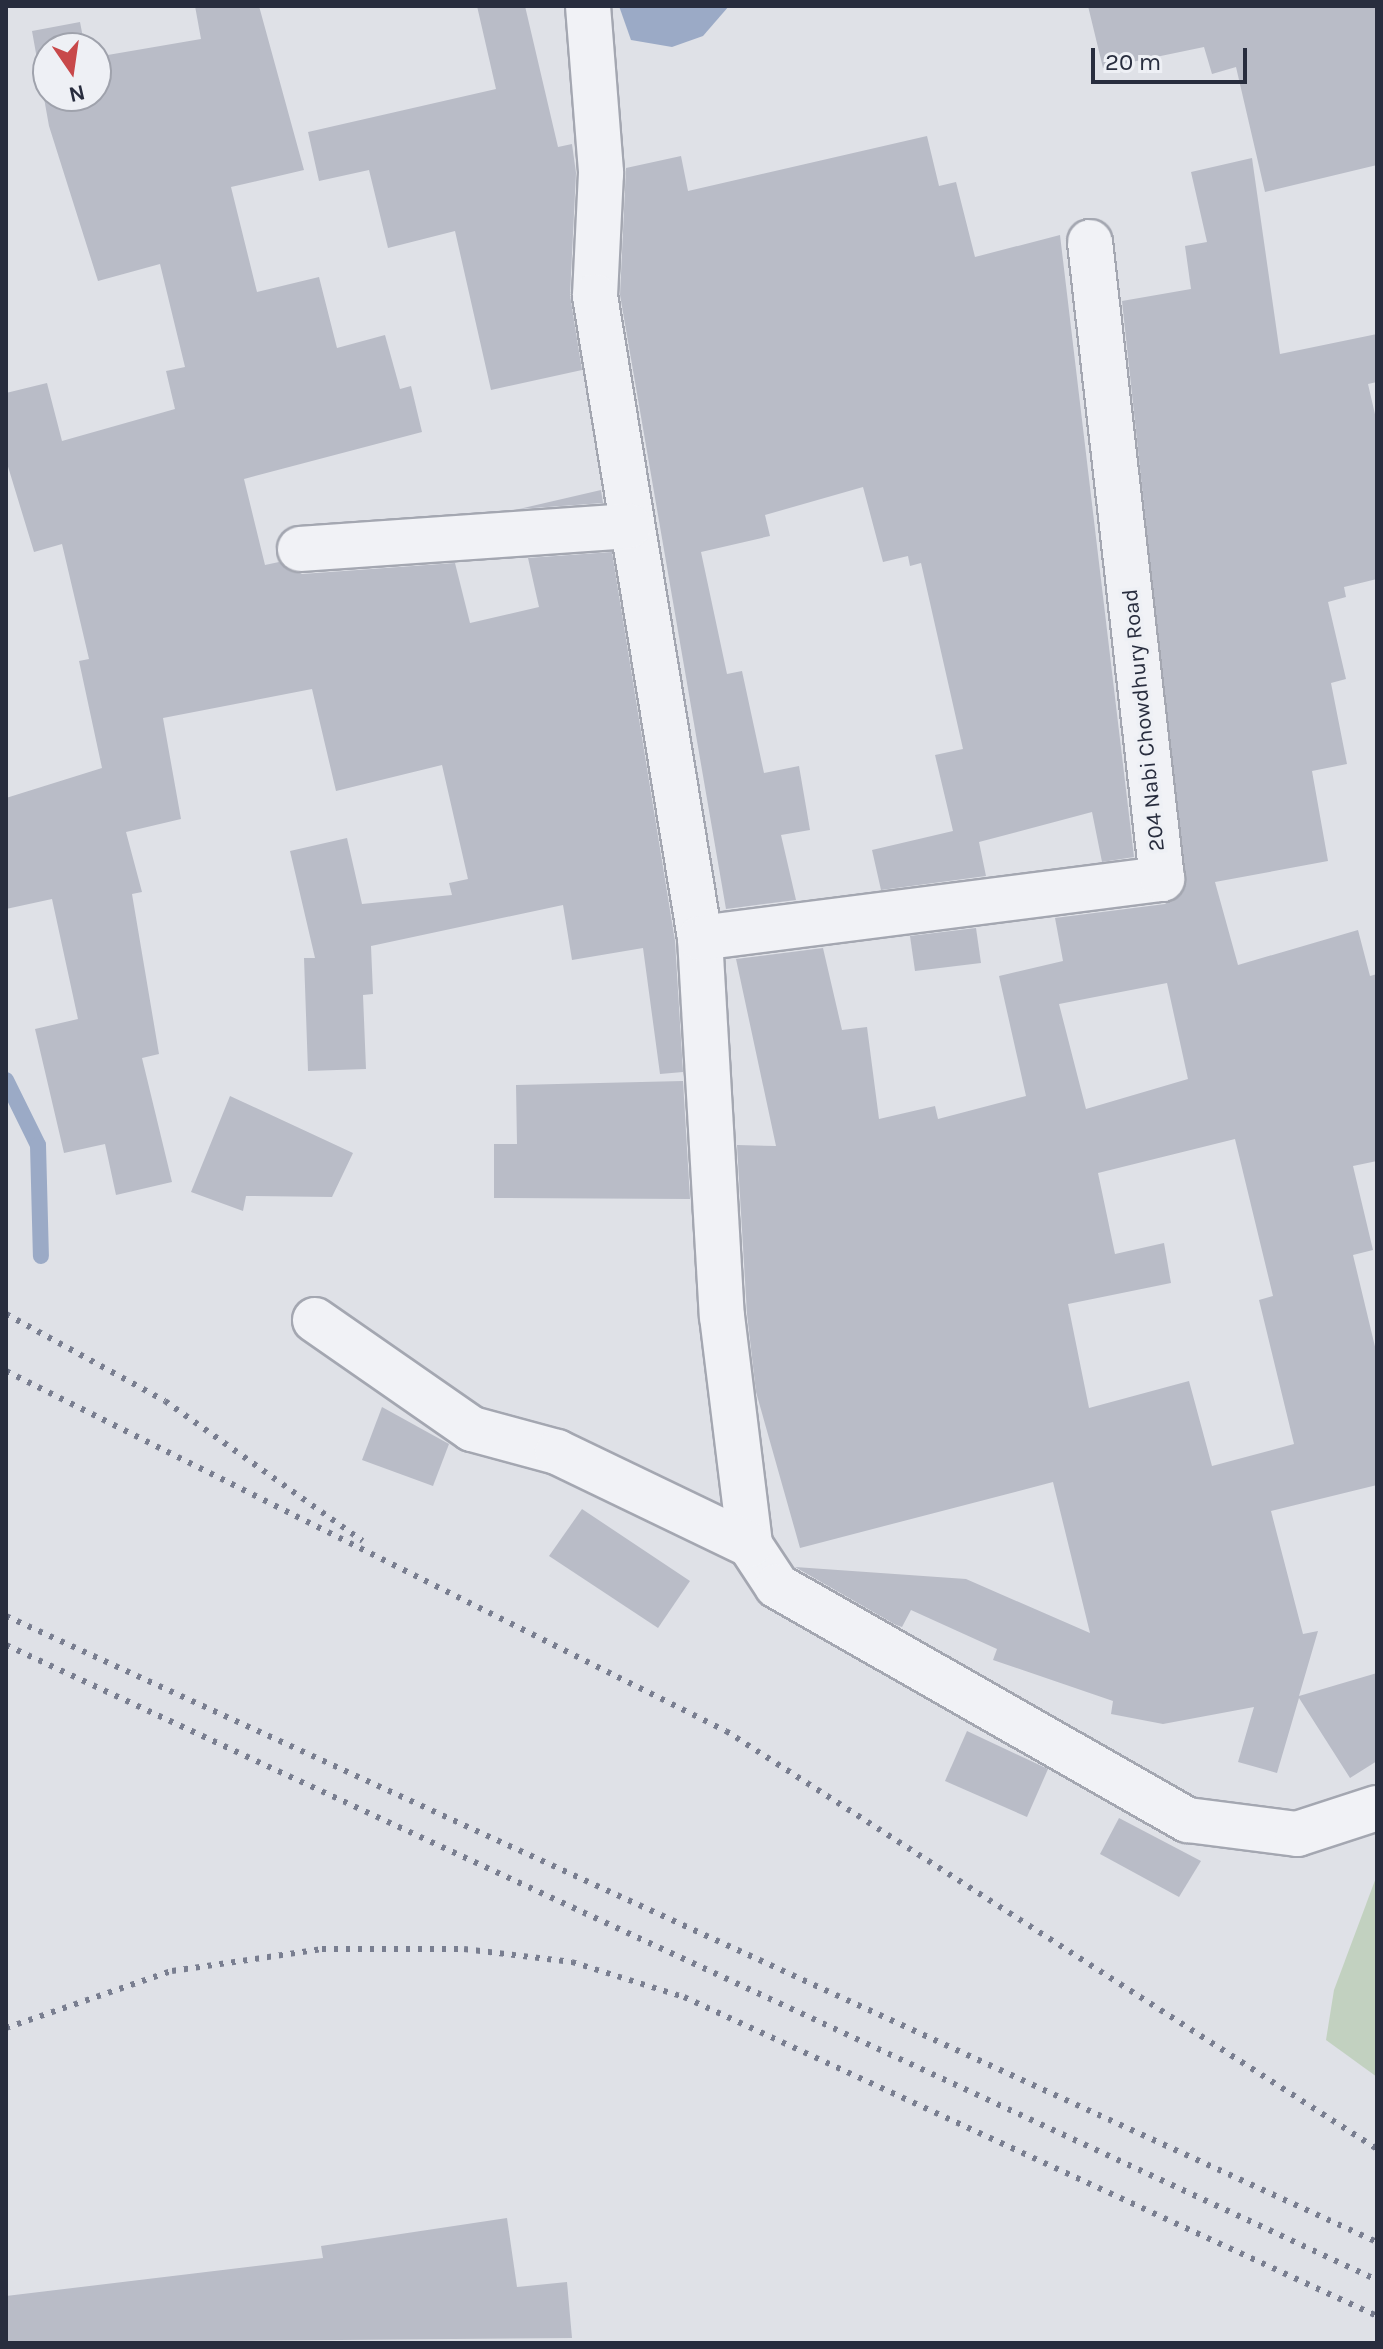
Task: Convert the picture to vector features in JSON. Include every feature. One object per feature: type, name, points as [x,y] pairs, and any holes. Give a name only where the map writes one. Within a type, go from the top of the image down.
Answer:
[{"type":"street","points":[[588,6],[601,173],[595,296],[629,526],[700,938],[722,1316],[750,1545],[777,1586],[1188,1820],[1297,1834],[1377,1808]]},
{"type":"street","name":"204 Nabi Chowdhury Road","points":[[700,938],[1162,879],[1090,242]]},
{"type":"street","points":[[300,549],[629,526]]},
{"type":"street","points":[[315,1320],[472,1429],[557,1452],[750,1545]]},
{"type":"green space","points":[[1377,1875],[1377,2077],[1326,2040],[1334,1990]]},
{"type":"water","points":[[619,6],[729,6],[703,36],[672,47],[631,40]]},
{"type":"building","points":[[195,6],[259,6],[304,170],[231,187],[257,292],[319,277],[337,348],[385,335],[400,389],[411,386],[422,432],[244,479],[265,565],[279,562],[302,574],[455,563],[470,623],[539,607],[528,558],[612,552],[675,941],[683,1072],[660,1074],[643,948],[572,960],[563,905],[371,946],[373,994],[363,995],[366,1069],[308,1071],[304,958],[315,958],[290,851],[347,838],[362,904],[452,895],[449,883],[468,879],[442,765],[336,791],[312,689],[163,718],[181,819],[126,832],[142,892],[132,894],[159,1054],[142,1058],[172,1182],[116,1195],[105,1144],[64,1153],[35,1029],[78,1019],[52,899],[6,909],[6,798],[102,768],[79,661],[89,659],[62,544],[34,552],[6,460],[6,393],[47,383],[62,441],[175,409],[166,371],[185,367],[160,264],[98,281],[46,112],[112,112],[112,54],[201,39]]},
{"type":"building","points":[[477,6],[525,6],[558,147],[572,144],[576,173],[570,295],[582,370],[491,390],[455,231],[388,248],[369,170],[319,181],[308,132],[496,89]]},
{"type":"building","points":[[1088,6],[1377,6],[1377,165],[1265,192],[1236,67],[1212,74],[1204,47],[1103,68]]},
{"type":"building","points":[[80,22],[82,32],[32,32],[32,31]]},
{"type":"building","points":[[927,136],[939,186],[956,182],[975,257],[1060,235],[1134,857],[1102,862],[1092,812],[979,842],[986,876],[881,890],[872,850],[953,831],[935,755],[963,749],[921,563],[910,566],[908,556],[883,562],[863,487],[765,515],[770,536],[701,552],[727,674],[742,671],[764,773],[799,766],[810,830],[781,835],[796,900],[726,909],[620,295],[626,168],[681,156],[688,191]]},
{"type":"building","points":[[1252,158],[1280,354],[1377,334],[1377,382],[1368,384],[1377,423],[1377,579],[1344,587],[1346,597],[1328,602],[1346,679],[1331,683],[1347,764],[1312,771],[1328,861],[1215,882],[1238,965],[1358,930],[1370,976],[1377,974],[1377,1161],[1353,1166],[1373,1250],[1353,1255],[1377,1355],[1377,1485],[1271,1511],[1303,1634],[1318,1631],[1299,1696],[1377,1673],[1377,1761],[1350,1778],[1299,1698],[1277,1773],[1238,1762],[1254,1707],[1163,1724],[1111,1714],[1113,1701],[993,1660],[997,1649],[911,1610],[902,1627],[896,1625],[795,1567],[966,1579],[1090,1633],[1053,1482],[800,1548],[756,1392],[747,1314],[737,1145],[776,1146],[736,959],[823,948],[842,1030],[867,1027],[879,1119],[935,1106],[938,1119],[1026,1096],[999,976],[1063,961],[1055,918],[1165,904],[1185,888],[1122,301],[1191,289],[1185,246],[1207,242],[1191,172]],"holes":[[[1167,983],[1188,1079],[1086,1109],[1059,1004]],[[1235,1139],[1273,1296],[1259,1300],[1294,1444],[1212,1466],[1189,1381],[1089,1408],[1068,1304],[1171,1283],[1164,1243],[1115,1254],[1098,1173]]]},
{"type":"building","points":[[601,490],[603,503],[519,509]]},
{"type":"building","points":[[976,928],[981,963],[915,971],[910,936]]},
{"type":"building","points":[[683,1081],[690,1199],[494,1198],[494,1144],[517,1144],[516,1085]]},
{"type":"building","points":[[230,1096],[353,1153],[332,1197],[246,1196],[243,1211],[191,1192]]},
{"type":"building","points":[[382,1407],[449,1444],[433,1486],[362,1460]]},
{"type":"building","points":[[582,1509],[690,1581],[658,1628],[549,1556]]},
{"type":"building","points":[[967,1731],[1048,1769],[1027,1817],[945,1781]]},
{"type":"building","points":[[1119,1818],[1201,1861],[1179,1897],[1100,1854]]},
{"type":"building","points":[[507,2218],[517,2287],[567,2282],[572,2338],[6,2343],[6,2296],[323,2258],[321,2246]]},
{"type":"waterway","points":[[6,1080],[38,1145],[41,1256]]},
{"type":"railway","points":[[6,1314],[165,1401],[363,1541]]},
{"type":"railway","points":[[6,1371],[726,1731],[1377,2149]]},
{"type":"railway","points":[[6,1616],[1377,2242]]},
{"type":"railway","points":[[6,1645],[1377,2280]]},
{"type":"railway","points":[[6,2028],[172,1971],[322,1949],[464,1949],[572,1962],[684,1997],[1377,2316]]}]
